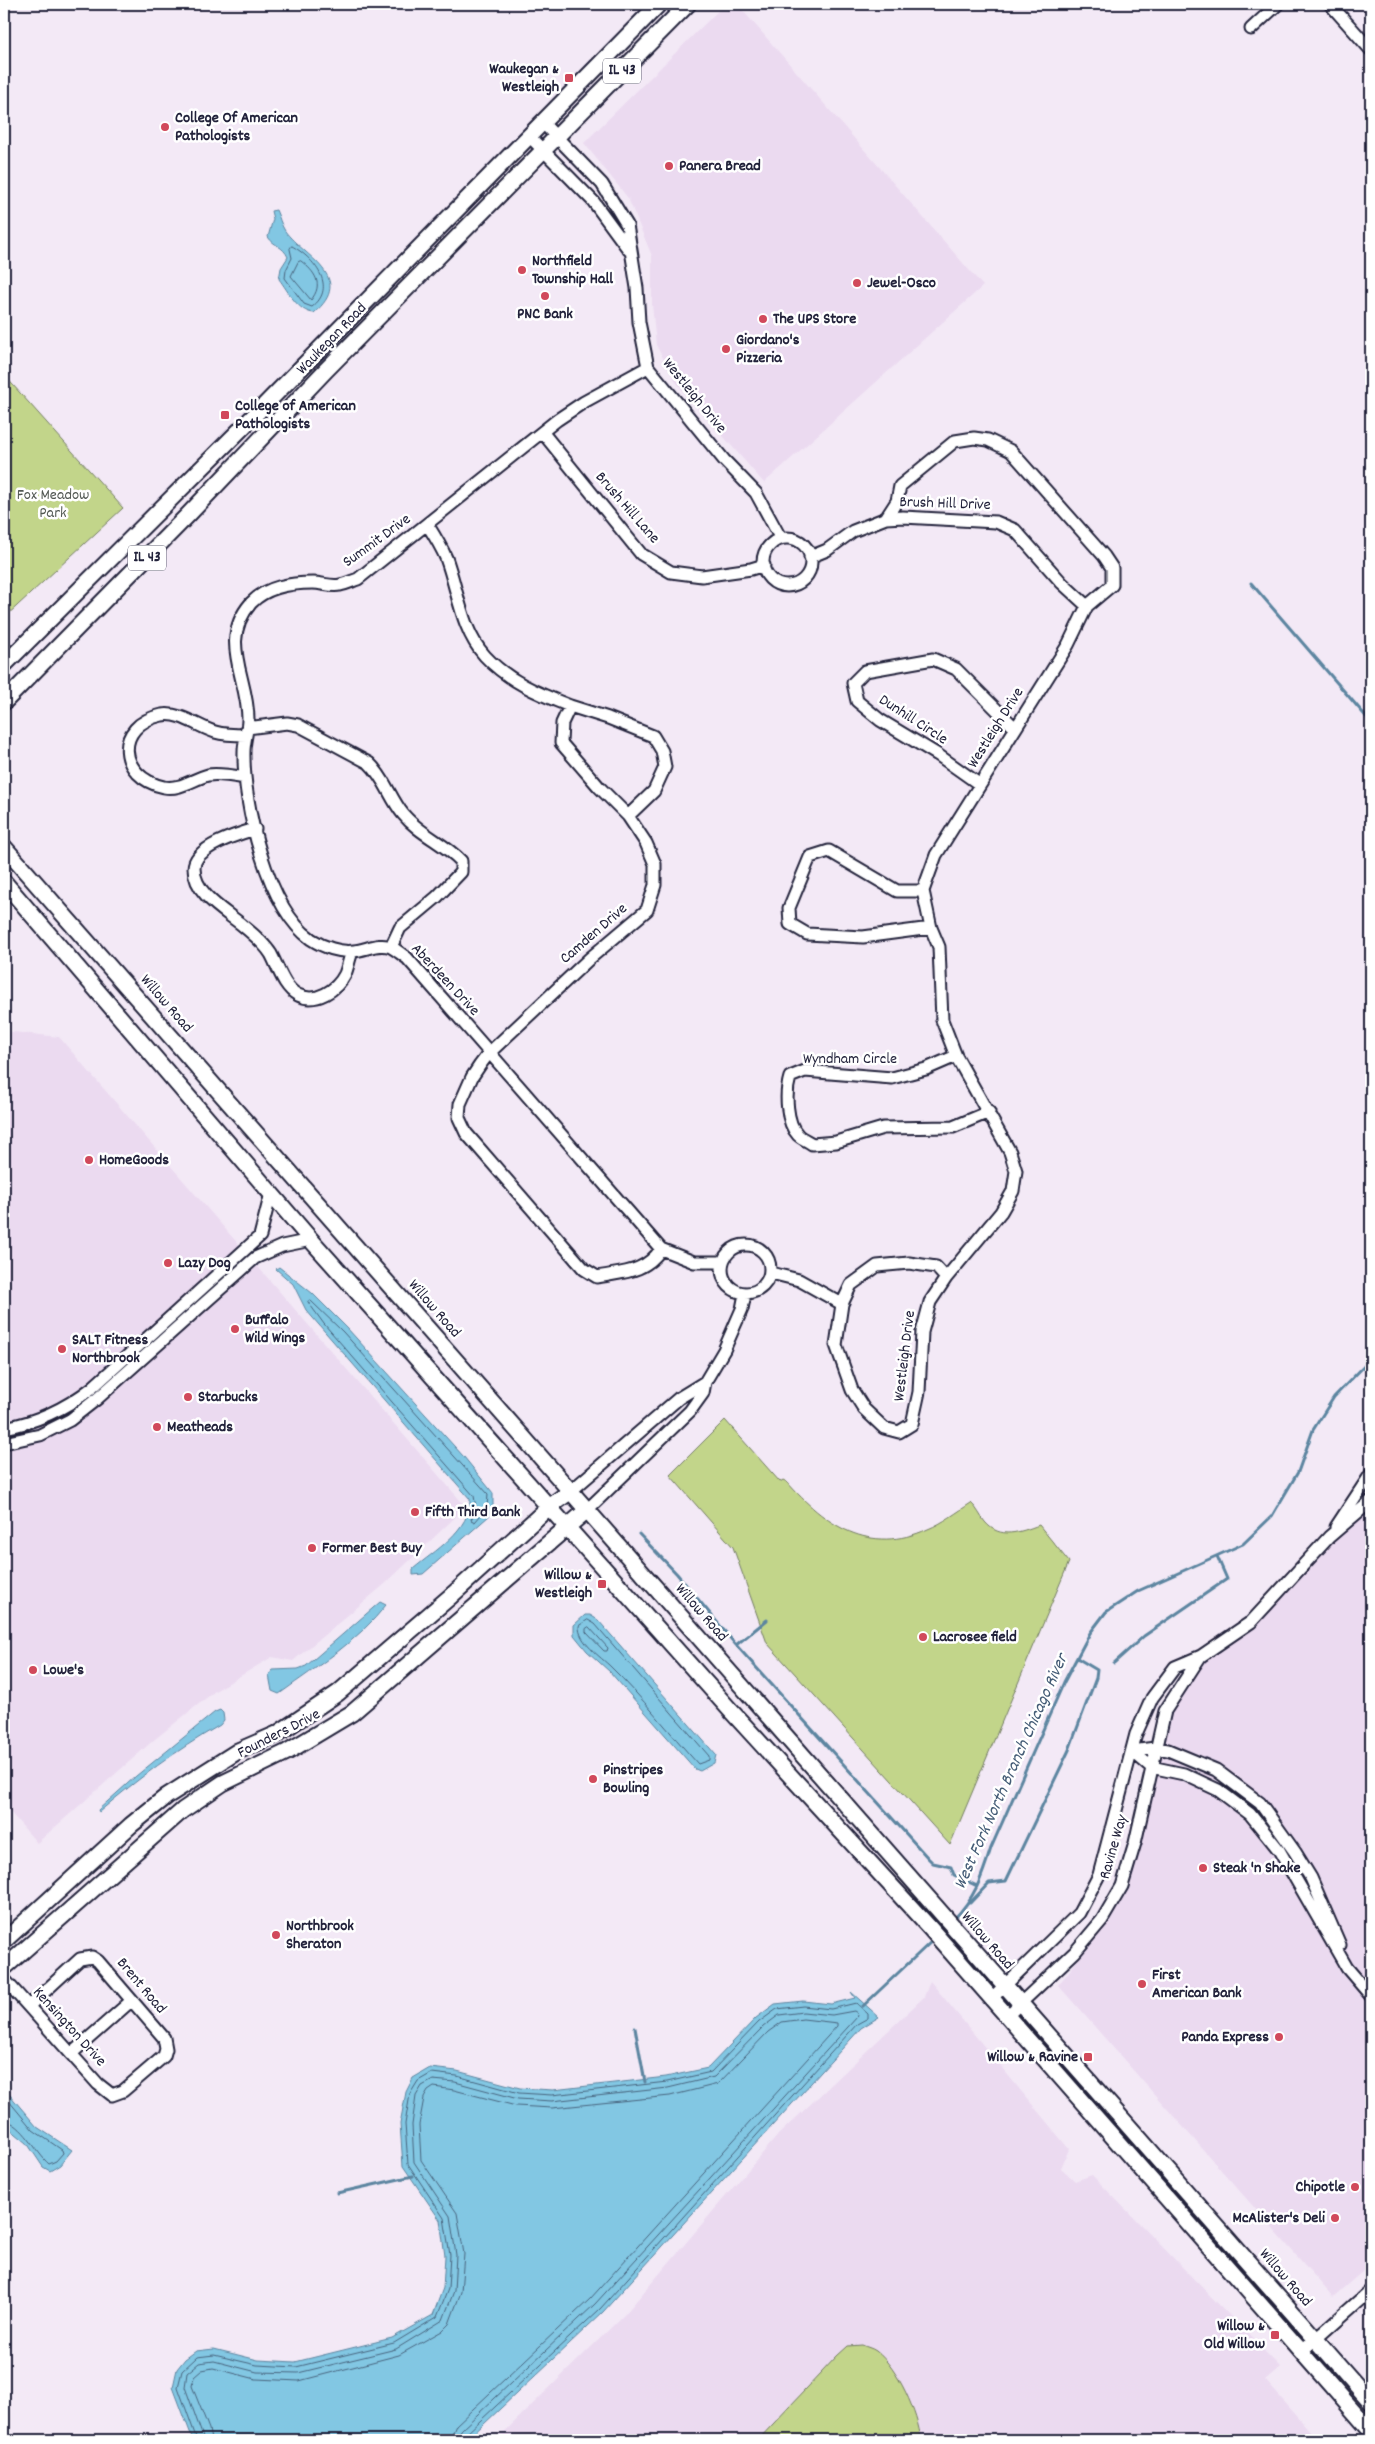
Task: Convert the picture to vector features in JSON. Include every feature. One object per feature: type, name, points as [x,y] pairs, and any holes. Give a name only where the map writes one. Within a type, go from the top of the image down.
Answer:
[{"type":"main road","name":"Waukegan Road","points":[[4,665],[243,427],[659,4]]},
{"type":"main road","name":"Waukegan Road","points":[[4,702],[688,4]]},
{"type":"main road","name":"Willow Road","points":[[4,847],[941,1916],[1371,2402]]},
{"type":"main road","points":[[4,882],[311,1240],[731,1711],[929,1927],[1371,2432]]},
{"type":"main road","name":"Founders Drive","points":[[4,1941],[131,1825],[167,1796],[238,1751],[277,1734],[338,1693],[465,1584],[549,1507],[570,1491]]},
{"type":"main road","name":"Founders Drive","points":[[4,1968],[183,1810],[223,1783],[293,1749],[352,1713],[587,1510]]},
{"type":"main road","points":[[1109,2134],[1123,2121]]},
{"type":"street","points":[[1251,28],[1278,4]]},
{"type":"street","points":[[1330,4],[1371,50]]},
{"type":"street","name":"Westleigh Drive","points":[[542,122],[602,184],[627,225],[637,288],[639,322],[648,367],[724,460],[756,493],[781,539]]},
{"type":"street","name":"Westleigh Drive","points":[[529,136],[593,201],[631,253]]},
{"type":"street","name":"Summit Drive","points":[[390,947],[377,946],[352,952],[329,948],[311,939],[288,914],[266,868],[254,829],[246,778],[246,732],[248,718],[234,646],[239,620],[252,602],[267,590],[289,584],[339,586],[358,579],[584,402],[648,367]]},
{"type":"street","name":"Brush Hill Lane","points":[[543,433],[642,554],[649,559],[671,572],[702,576],[751,569],[764,565]]},
{"type":"street","name":"Westleigh Drive","points":[[886,518],[897,501],[900,486],[955,440],[974,438],[994,441],[1010,451],[1104,556],[1112,568],[1112,585],[1088,606],[1068,645],[936,855],[923,891],[931,928],[939,947],[942,1020],[956,1056],[1010,1152],[1016,1171],[1013,1191],[1000,1212],[946,1278],[930,1302],[925,1314],[922,1332],[920,1392],[912,1424],[899,1432],[884,1428],[864,1409],[852,1390],[836,1345],[842,1304],[851,1285],[878,1266],[909,1263],[927,1266],[936,1268],[946,1278]]},
{"type":"street","name":"Brush Hill Drive","points":[[886,518],[903,517],[996,522],[1015,530],[1062,583],[1088,606]]},
{"type":"street","points":[[810,556],[827,550],[853,531],[886,518]]},
{"type":"street","points":[[428,524],[445,556],[468,629],[484,656],[506,674],[531,690],[653,736],[662,751],[665,767],[654,791],[628,816]]},
{"type":"street","points":[[781,539],[799,542],[810,556],[808,574],[794,585],[777,584],[768,576],[764,565],[764,558],[770,546],[781,539]]},
{"type":"street","name":"Dunhill Circle","points":[[980,784],[880,720],[857,701],[853,683],[865,671],[933,658],[956,669],[1015,728]]},
{"type":"street","name":"Camden Drive","points":[[489,1054],[589,959],[647,910],[655,885],[655,864],[646,844],[628,816],[599,787],[561,743],[562,723],[570,706]]},
{"type":"street","points":[[246,732],[216,732],[180,717],[161,716],[136,730],[127,741],[126,750],[128,759],[136,773],[153,783],[166,787],[182,786],[208,775],[246,778]]},
{"type":"street","name":"Aberdeen Drive","points":[[246,732],[286,723],[298,725],[369,763],[378,772],[403,814],[413,824],[452,851],[460,861],[461,872],[437,897],[400,928],[390,947],[407,958],[661,1249],[694,1262],[723,1262]]},
{"type":"street","points":[[254,829],[215,844],[197,858],[194,868],[197,880],[212,902],[257,939],[270,953],[280,972],[297,995],[309,998],[320,997],[339,983],[345,973],[352,952]]},
{"type":"street","points":[[923,891],[897,891],[828,851],[810,857],[789,908],[790,924],[806,934],[863,937],[931,928]]},
{"type":"street","points":[[489,1054],[472,1077],[460,1104],[459,1118],[466,1133],[584,1269],[597,1277],[634,1270],[652,1262],[661,1249]]},
{"type":"street","name":"Wyndham Circle","points":[[956,1056],[926,1069],[892,1078],[804,1071],[790,1077],[787,1087],[787,1110],[797,1134],[812,1144],[828,1142],[883,1128],[954,1127],[989,1112]]},
{"type":"street","points":[[4,1428],[22,1425],[48,1416],[70,1405],[92,1388],[260,1236],[271,1193]]},
{"type":"street","points":[[4,1442],[40,1435],[70,1420],[98,1398],[255,1258],[282,1246],[311,1240]]},
{"type":"street","points":[[748,1245],[763,1251],[768,1257],[771,1273],[765,1286],[759,1291],[745,1294],[731,1289],[726,1283],[722,1270],[723,1262],[732,1249],[748,1245]]},
{"type":"street","points":[[771,1273],[799,1280],[842,1304]]},
{"type":"street","points":[[587,1510],[690,1411],[703,1393],[705,1382],[724,1350],[742,1309],[745,1294]]},
{"type":"street","points":[[570,1491],[678,1398],[705,1382]]},
{"type":"street","name":"Ravine Way","points":[[1329,1537],[1361,1486],[1371,1474]]},
{"type":"street","name":"Ravine Way","points":[[991,1999],[1079,1913],[1099,1875],[1136,1734],[1152,1698],[1175,1668],[1201,1656],[1251,1622],[1329,1537],[1371,1501]]},
{"type":"street","name":"Ravine Way","points":[[1006,2017],[1075,1952],[1102,1920],[1122,1886],[1135,1843],[1155,1748],[1165,1711],[1201,1656]]},
{"type":"street","points":[[1132,1751],[1155,1748],[1168,1750],[1216,1770],[1260,1803],[1311,1878],[1338,1940],[1347,1968]]},
{"type":"street","points":[[1132,1751],[1151,1767],[1184,1774],[1218,1790],[1250,1814],[1279,1850],[1347,1968],[1371,1996]]},
{"type":"street","name":"Brent Road","points":[[29,2006],[80,1959],[92,1957],[98,1961],[164,2038],[166,2044],[164,2056],[123,2091],[112,2095]]},
{"type":"street","name":"Kensington Drive","points":[[4,1978],[105,2092],[112,2095]]},
{"type":"street","points":[[71,2054],[131,2001]]},
{"type":"street","points":[[1301,2352],[1371,2290]]},
{"type":"shaded area","points":[[725,4],[737,4],[983,286],[764,483],[676,382],[656,345],[652,304],[652,256],[628,198],[584,143]]},
{"type":"shaded area","points":[[4,1031],[59,1037],[466,1507],[385,1584],[293,1661],[272,1657],[215,1691],[155,1739],[37,1843],[4,1805]]},
{"type":"shaded area","points":[[1371,1508],[1371,2264],[1333,2297],[1058,1985],[1107,1924],[1127,1888],[1140,1844],[1170,1713],[1191,1679],[1205,1660],[1255,1626],[1332,1539]]},
{"type":"shaded area","points":[[930,1981],[1069,2149],[1061,2168],[1075,2181],[1092,2175],[1280,2367],[1265,2380],[1318,2440],[496,2440],[625,2314],[779,2134],[924,1997]]},
{"type":"green space","name":"Fox Meadow Park","points":[[4,375],[123,508],[4,618]]},
{"type":"green space","points":[[725,1420],[780,1482],[783,1480],[787,1482],[817,1511],[833,1523],[850,1532],[867,1537],[886,1539],[907,1536],[939,1524],[971,1503],[985,1522],[997,1531],[1004,1533],[1018,1532],[1039,1525],[1069,1562],[950,1845],[767,1643],[733,1547],[670,1475]]},
{"type":"green space","points":[[862,2345],[876,2351],[892,2368],[906,2392],[916,2418],[921,2440],[758,2440],[837,2356],[848,2346]]},
{"type":"water","points":[[276,210],[285,231],[293,241],[314,259],[328,278],[330,289],[326,300],[314,313],[308,312],[298,305],[279,279],[281,268],[288,257],[284,250],[268,237],[273,219],[271,211]]},
{"type":"water","points":[[279,1267],[312,1293],[347,1328],[464,1457],[493,1493],[493,1506],[489,1516],[423,1574],[413,1575],[413,1569],[441,1547],[458,1530],[469,1510],[470,1499],[306,1310],[293,1284],[276,1269]]},
{"type":"water","points":[[380,1602],[386,1605],[351,1641],[279,1694],[272,1691],[269,1675],[273,1670],[298,1669],[306,1666]]},
{"type":"water","points":[[585,1615],[590,1615],[598,1620],[716,1755],[714,1763],[700,1771],[695,1769],[610,1672],[587,1651],[574,1635],[574,1625]]},
{"type":"water","points":[[220,1710],[223,1713],[224,1720],[220,1725],[158,1765],[99,1812],[98,1810],[136,1776],[215,1712]]},
{"type":"water","points":[[851,1992],[879,2017],[861,2028],[603,2312],[467,2440],[193,2440],[173,2387],[177,2369],[185,2359],[196,2351],[214,2349],[258,2360],[295,2362],[392,2338],[433,2315],[443,2288],[445,2256],[440,2220],[403,2166],[400,2124],[406,2092],[413,2078],[430,2068],[457,2071],[520,2088],[553,2090],[666,2077],[708,2068],[756,2018],[775,2004],[803,2001],[831,2004],[855,1998]]},
{"type":"water","points":[[4,2088],[37,2127],[72,2150],[60,2165],[50,2171],[43,2167],[27,2143],[4,2124]]},
{"type":"waterway","points":[[1251,583],[1369,720],[1371,717]]},
{"type":"waterway","name":"West Fork North Branch Chicago River","points":[[953,1920],[967,1904],[977,1887],[991,1848],[1064,1682],[1090,1633],[1106,1612],[1138,1591],[1243,1544],[1272,1516],[1298,1472],[1313,1430],[1334,1397],[1371,1359]]},
{"type":"waterway","points":[[639,1534],[677,1574],[736,1645]]},
{"type":"waterway","points":[[1114,1663],[1144,1636],[1227,1579],[1217,1556]]},
{"type":"waterway","points":[[767,1620],[736,1645],[928,1858],[933,1863],[951,1867],[954,1875],[977,1886]]},
{"type":"waterway","points":[[970,1903],[989,1883],[1006,1881],[1069,1750],[1096,1678],[1097,1670],[1077,1658]]},
{"type":"waterway","name":"West Fork North Branch Chicago River","points":[[863,2006],[933,1940]]},
{"type":"waterway","points":[[635,2028],[645,2082]]},
{"type":"waterway","points":[[337,2193],[413,2176]]},
{"type":"place","name":"Waukegan & Westleigh","points":[[569,78]]},
{"type":"place","name":"College Of American Pathologists","points":[[165,127]]},
{"type":"place","name":"Panera Bread","points":[[669,166]]},
{"type":"place","name":"Northfield Township Hall","points":[[522,270]]},
{"type":"place","name":"Jewel-Osco","points":[[857,283]]},
{"type":"place","name":"PNC Bank","points":[[545,296]]},
{"type":"place","name":"The UPS Store","points":[[763,319]]},
{"type":"place","name":"Giordano's Pizzeria","points":[[726,349]]},
{"type":"place","name":"College of American Pathologists","points":[[225,415]]},
{"type":"place","name":"HomeGoods","points":[[89,1160]]},
{"type":"place","name":"Lazy Dog","points":[[168,1263]]},
{"type":"place","name":"Buffalo Wild Wings","points":[[235,1329]]},
{"type":"place","name":"SALT Fitness Northbrook","points":[[62,1349]]},
{"type":"place","name":"Starbucks","points":[[188,1397]]},
{"type":"place","name":"Meatheads","points":[[157,1427]]},
{"type":"place","name":"Fifth Third Bank","points":[[415,1512]]},
{"type":"place","name":"Former Best Buy","points":[[312,1548]]},
{"type":"place","name":"Willow & Westleigh","points":[[602,1584]]},
{"type":"place","name":"Lacrosee field","points":[[923,1637]]},
{"type":"place","name":"Lowe's","points":[[33,1670]]},
{"type":"place","name":"Pinstripes Bowling","points":[[593,1779]]},
{"type":"place","name":"Steak 'n Shake","points":[[1203,1868]]},
{"type":"place","name":"Northbrook Sheraton","points":[[276,1935]]},
{"type":"place","name":"First American Bank","points":[[1142,1984]]},
{"type":"place","name":"Panda Express","points":[[1279,2037]]},
{"type":"place","name":"Willow & Ravine","points":[[1088,2057]]},
{"type":"place","name":"Chipotle","points":[[1355,2187]]},
{"type":"place","name":"McAlister's Deli","points":[[1335,2218]]},
{"type":"place","name":"Willow & Old Willow","points":[[1275,2335]]}]
